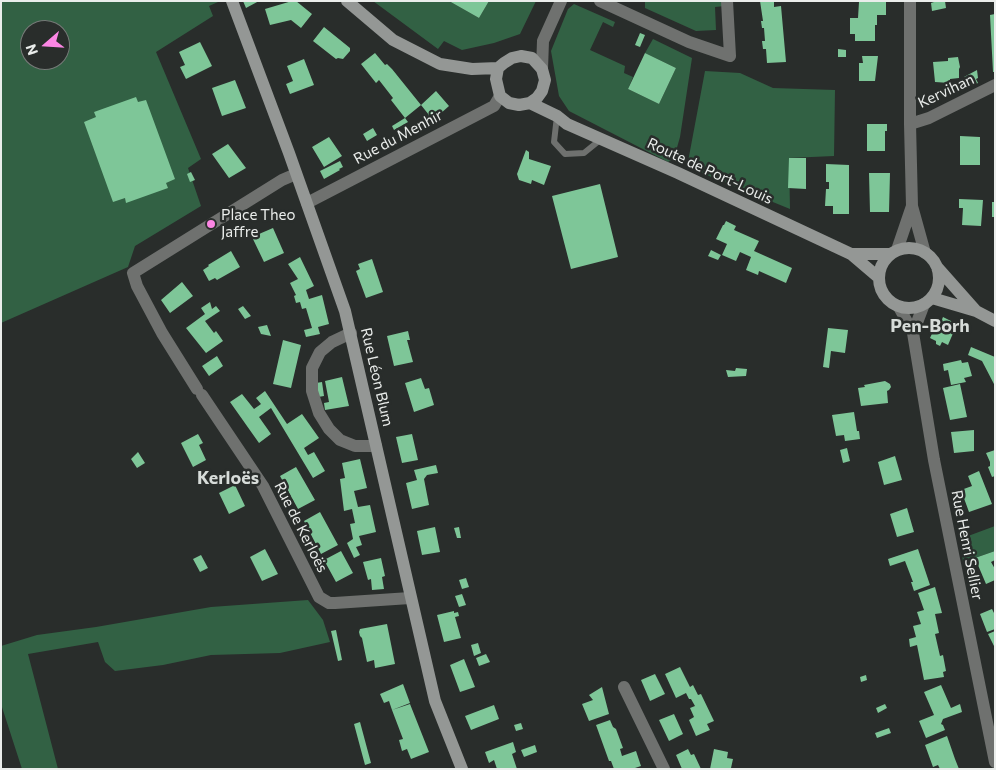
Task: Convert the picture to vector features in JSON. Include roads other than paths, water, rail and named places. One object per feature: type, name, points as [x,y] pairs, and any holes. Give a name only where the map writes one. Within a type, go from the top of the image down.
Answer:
[{"type":"main road","name":"Rue Léon Blum","points":[[232,1],[345,311],[410,598],[436,701],[462,769]]},
{"type":"main road","points":[[347,1],[393,40],[440,64],[472,69],[498,68],[512,58],[521,56],[532,58],[542,69],[545,80],[542,91],[537,98],[530,103],[520,105],[509,102],[472,69]]},
{"type":"main road","points":[[498,68],[496,79],[498,92]]},
{"type":"main road","name":"Route de Port-Louis","points":[[542,91],[557,116]]},
{"type":"main road","name":"Route de Port-Louis","points":[[530,103],[600,140],[678,173],[850,254]]},
{"type":"main road","points":[[850,254],[894,252],[912,248],[925,253],[976,311]]},
{"type":"main road","points":[[894,252],[882,264],[878,276],[880,287],[887,299],[899,307],[913,308],[928,301],[938,285],[939,274],[937,267]]},
{"type":"main road","points":[[850,254],[878,276]]},
{"type":"main road","points":[[928,301],[976,311],[995,321]]},
{"type":"street","points":[[542,69],[543,41],[561,1]]},
{"type":"street","points":[[600,1],[689,42],[730,56],[727,1]]},
{"type":"street","points":[[910,1],[912,206],[925,253]]},
{"type":"street","points":[[521,56],[543,41]]},
{"type":"street","name":"Kervihan","points":[[910,124],[930,118],[995,85]]},
{"type":"street","name":"Rue du Menhir","points":[[307,203],[494,106],[498,92]]},
{"type":"street","name":"Rue de Kerloës","points":[[296,174],[282,180],[133,273],[137,286],[162,333],[199,392],[263,486],[319,597],[329,603],[410,598]]},
{"type":"street","points":[[894,252],[912,206]]},
{"type":"street","name":"Rue Henri Sellier","points":[[913,333],[928,301]]},
{"type":"street","name":"Rue Henri Sellier","points":[[899,307],[913,333],[931,444],[995,762]]},
{"type":"street","points":[[351,332],[332,342],[320,352],[312,368],[312,391],[319,413],[329,429],[340,440],[356,446],[376,446]]},
{"type":"street","points":[[624,687],[664,769]]},
{"type":"lane","points":[[557,116],[554,142],[565,154],[584,152],[600,140]]},
{"type":"place","name":"Place Theo Jaffre","points":[[211,224]]},
{"type":"district","name":"Pen-Borh","points":[[930,326]]},
{"type":"district","name":"Kerloës","points":[[228,478]]}]
